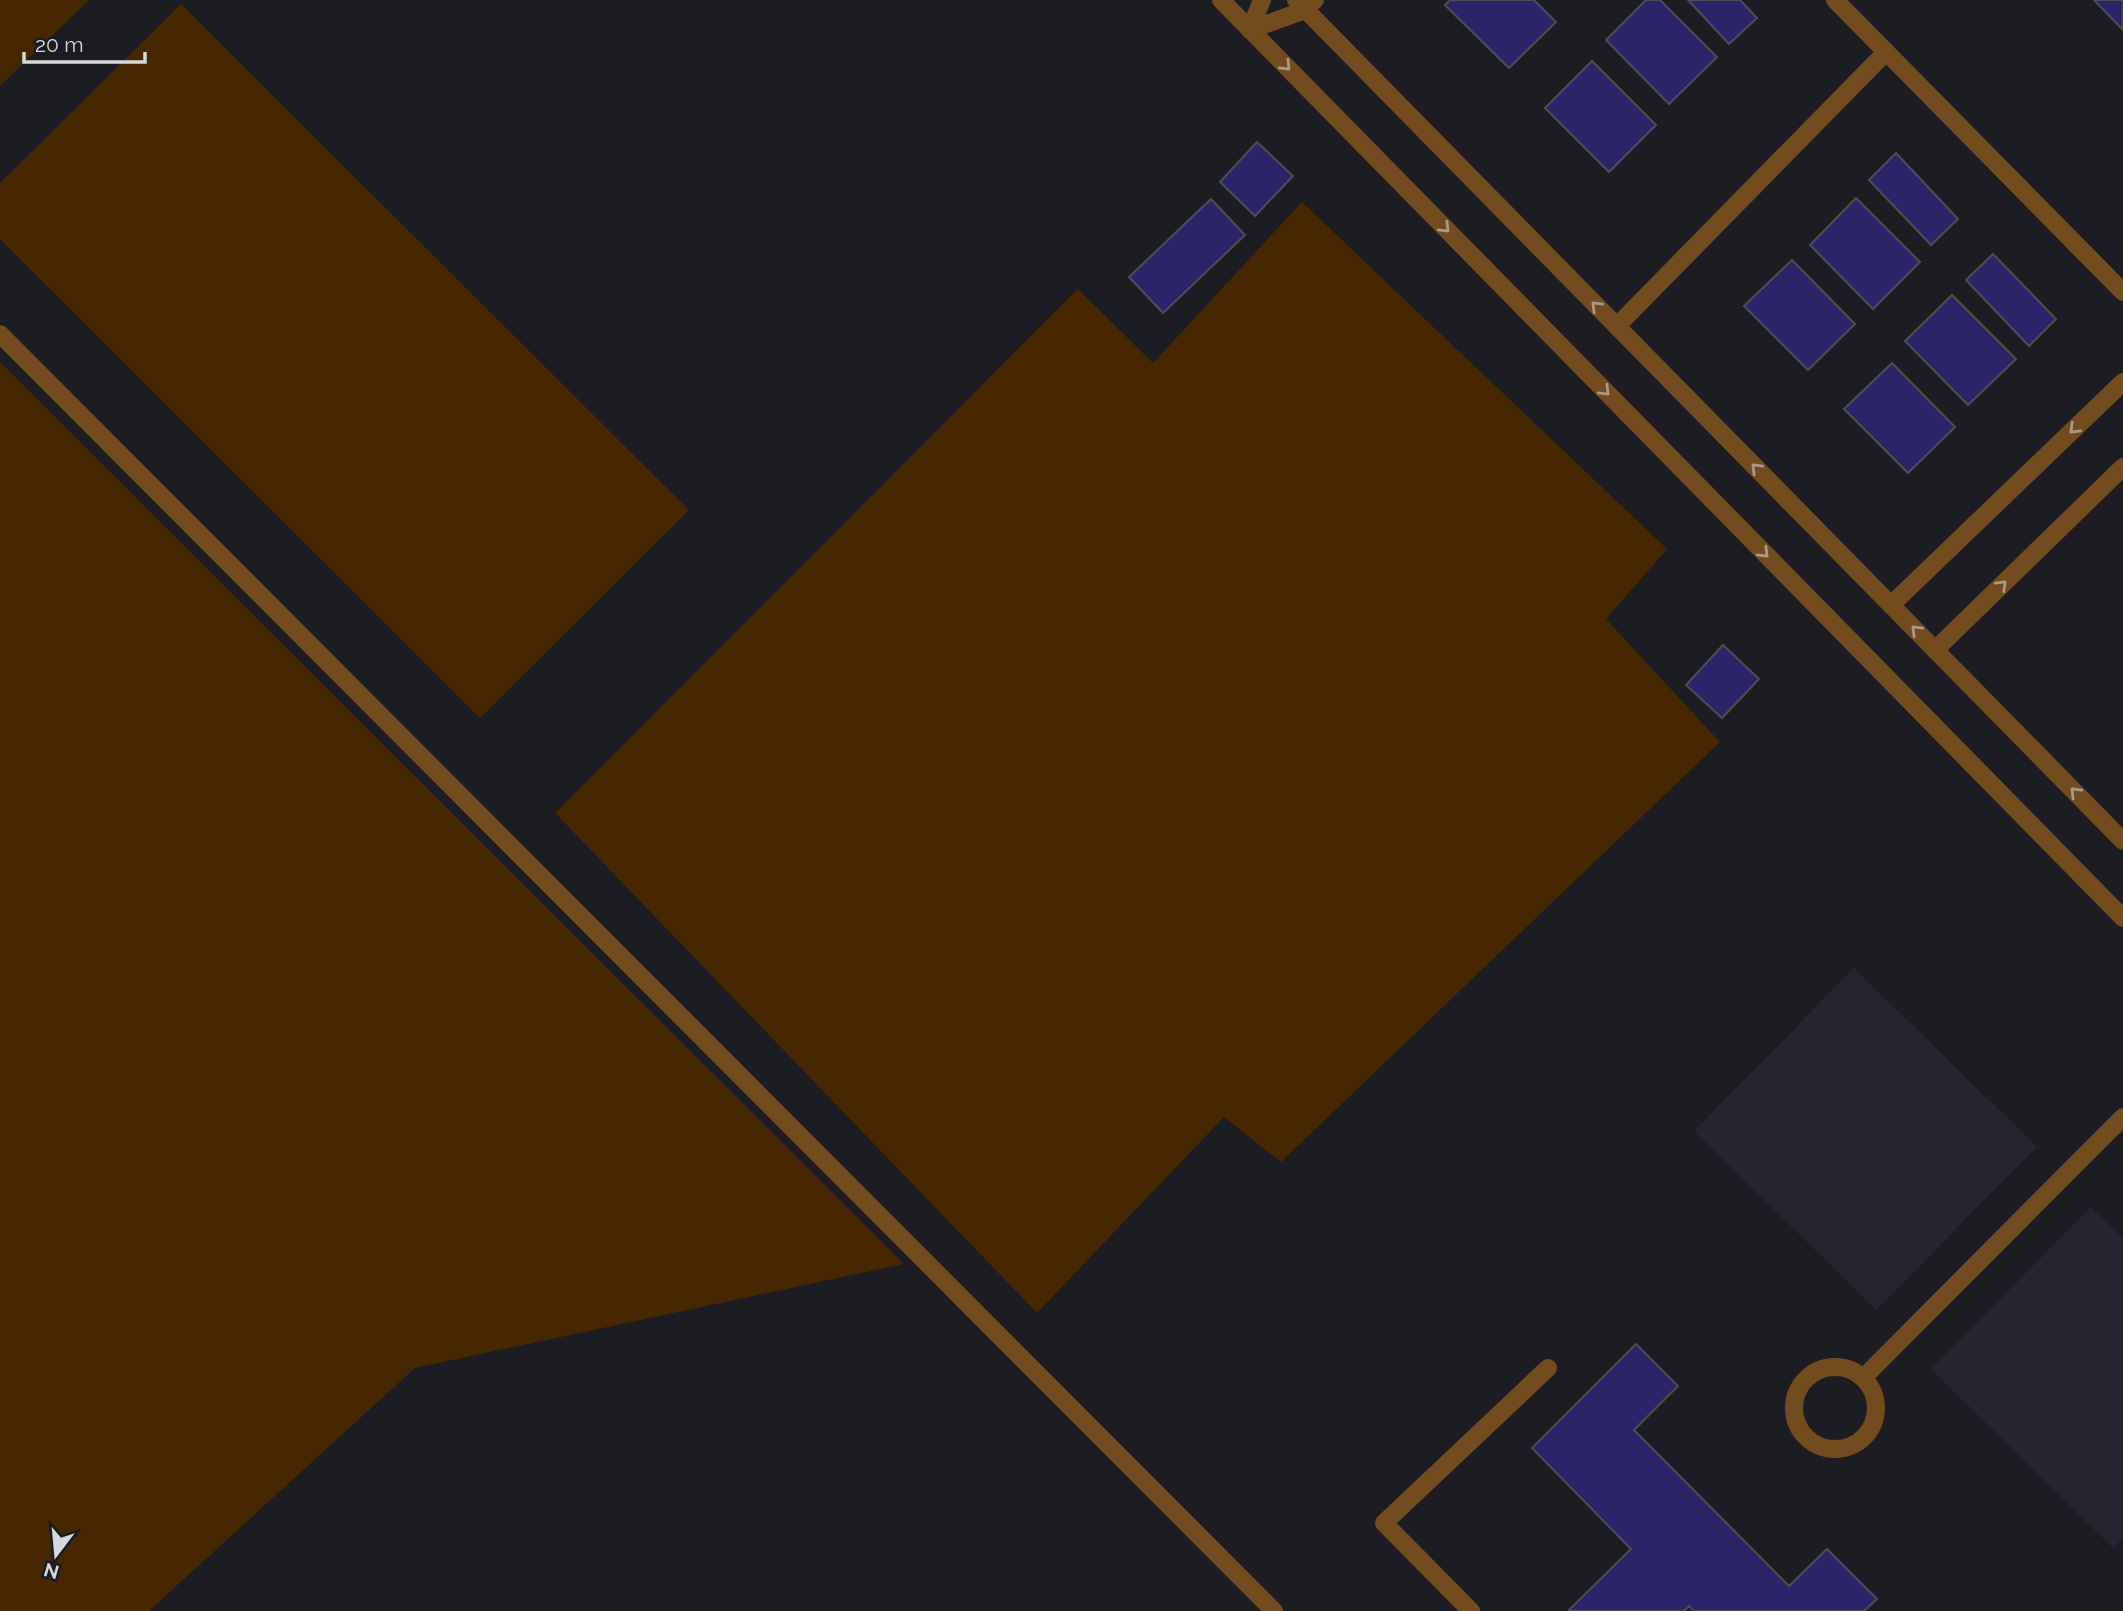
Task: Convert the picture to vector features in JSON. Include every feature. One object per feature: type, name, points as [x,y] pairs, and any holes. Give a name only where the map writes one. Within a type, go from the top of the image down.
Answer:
[{"type":"street","points":[[1221,0],[2123,918]]},
{"type":"street","points":[[1250,30],[1262,0]]},
{"type":"street","points":[[1835,0],[2123,292]]},
{"type":"street","points":[[1250,30],[1306,3],[1617,326],[2123,841]]},
{"type":"street","points":[[1617,326],[1886,52]]},
{"type":"street","points":[[0,334],[1273,1611]]},
{"type":"street","points":[[1891,605],[2123,382]]},
{"type":"street","points":[[1935,650],[2123,467]]},
{"type":"street","points":[[1863,1378],[2123,1117]]},
{"type":"street","points":[[1471,1611],[1384,1523],[1548,1368]]},
{"type":"street","points":[[1839,1368],[1852,1371],[1863,1378],[1876,1401],[1876,1415],[1863,1439],[1839,1449],[1813,1442],[1797,1421],[1794,1408],[1803,1383],[1813,1374],[1839,1368]]},
{"type":"shaded area","points":[[0,0],[89,0],[0,86]]},
{"type":"shaded area","points":[[181,4],[689,510],[480,718],[0,239],[0,183]]},
{"type":"shaded area","points":[[1302,202],[1667,549],[1606,619],[1720,742],[1281,1162],[1224,1117],[1037,1313],[555,813],[1078,289],[1153,363]]},
{"type":"shaded area","points":[[0,362],[904,1264],[415,1368],[149,1611],[0,1611]]},
{"type":"shaded area","points":[[1854,968],[2037,1147],[1876,1310],[1694,1131]]},
{"type":"shaded area","points":[[2091,1207],[2123,1238],[2123,1538],[2113,1548],[1931,1369]]},
{"type":"building","points":[[1450,0],[1534,0],[1556,22],[1509,68],[1445,5]]},
{"type":"building","points":[[1646,0],[1660,0],[1717,57],[1669,104],[1606,40]]},
{"type":"building","points":[[1688,0],[1740,0],[1757,18],[1729,44]]},
{"type":"building","points":[[2094,0],[2123,0],[2123,30]]},
{"type":"building","points":[[1592,61],[1656,125],[1609,172],[1545,108]]},
{"type":"building","points":[[1257,142],[1293,176],[1255,216],[1220,182]]},
{"type":"building","points":[[1896,153],[1958,219],[1931,245],[1869,180]]},
{"type":"building","points":[[1856,198],[1920,262],[1873,309],[1810,245]]},
{"type":"building","points":[[1211,199],[1245,235],[1163,313],[1129,277]]},
{"type":"building","points":[[1993,254],[2056,319],[2029,346],[1966,280]]},
{"type":"building","points":[[1792,260],[1855,324],[1808,370],[1744,306]]},
{"type":"building","points":[[1952,295],[2016,359],[1968,405],[1905,341]]},
{"type":"building","points":[[1892,363],[1955,427],[1908,473],[1844,409]]},
{"type":"building","points":[[1723,645],[1759,679],[1722,718],[1686,685]]},
{"type":"building","points":[[1636,1344],[1678,1386],[1634,1430],[1789,1586],[1827,1549],[1877,1599],[1864,1611],[1694,1611],[1689,1606],[1684,1611],[1568,1611],[1631,1549],[1532,1448]]}]
